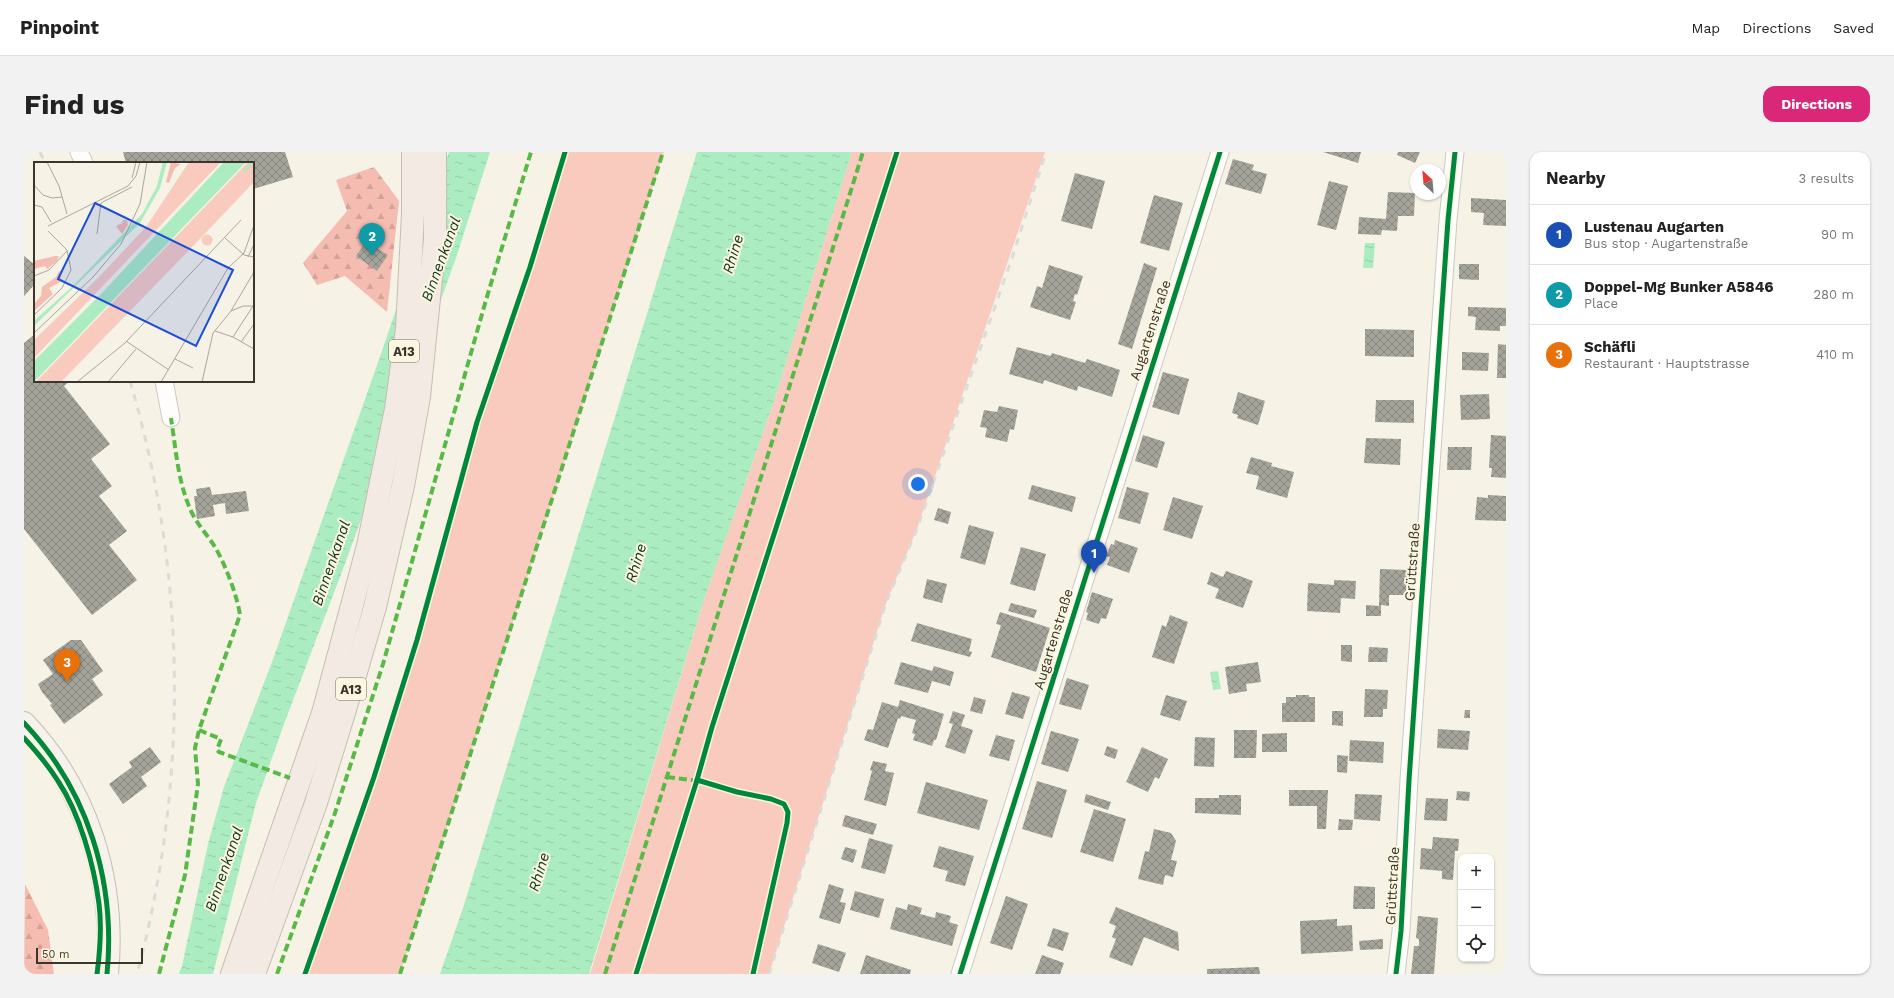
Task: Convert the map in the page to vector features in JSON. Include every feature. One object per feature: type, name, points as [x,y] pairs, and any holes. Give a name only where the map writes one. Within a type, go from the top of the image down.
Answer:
[{"type":"highway","name":"A13","points":[[232,974],[324,713],[368,546],[396,409],[407,328],[413,214],[413,152]]},
{"type":"highway","name":"A13","points":[[254,974],[316,803],[375,607],[403,486],[419,397],[435,239],[435,152]]},
{"type":"main road","points":[[24,723],[47,748],[68,782],[83,811],[93,838],[102,871],[108,908],[109,940],[107,974]]},
{"type":"street","points":[[80,152],[84,162]]},
{"type":"street","name":"Augartenstraße","points":[[960,974],[1220,152]]},
{"type":"street","name":"Grüttstraße","points":[[1396,974],[1401,931],[1409,780],[1448,220],[1455,152]]},
{"type":"street","points":[[164,382],[171,418]]},
{"type":"shaded area","points":[[565,152],[664,152],[400,974],[304,974],[374,777],[452,514],[477,422],[530,267]]},
{"type":"shaded area","points":[[852,152],[1045,152],[917,529],[886,603],[769,974],[590,974],[703,603],[773,404]]},
{"type":"green space","points":[[374,167],[399,201],[387,312],[345,276],[317,285],[303,263],[347,211],[336,180]]},
{"type":"green space","points":[[25,884],[48,930],[54,974],[24,974]]},
{"type":"water","name":"Binnenkanal","points":[[449,152],[490,152],[456,258],[256,803],[213,974],[179,974],[208,844],[224,787],[272,662],[382,351]]},
{"type":"water","name":"Rhine","points":[[697,152],[852,152],[773,404],[703,603],[589,974],[440,974],[463,908]]},
{"type":"water","points":[[1365,243],[1375,243],[1373,268],[1363,268]]},
{"type":"water","points":[[1218,671],[1221,689],[1213,690],[1210,672]]},
{"type":"building","points":[[123,152],[285,152],[293,177],[254,189],[254,162],[126,162]]},
{"type":"building","points":[[1323,152],[1361,152],[1358,163]]},
{"type":"building","points":[[1398,152],[1420,152],[1415,163],[1397,155]]},
{"type":"building","points":[[1233,159],[1254,165],[1252,170],[1267,174],[1261,194],[1225,184]]},
{"type":"building","points":[[1075,173],[1105,181],[1092,229],[1061,221]]},
{"type":"building","points":[[1329,181],[1348,186],[1336,230],[1317,225]]},
{"type":"building","points":[[1388,192],[1410,193],[1410,200],[1415,200],[1414,216],[1398,216],[1397,231],[1382,230],[1381,235],[1358,234],[1359,217],[1386,219]]},
{"type":"building","points":[[1154,195],[1183,203],[1169,251],[1140,243]]},
{"type":"building","points":[[1471,198],[1506,200],[1506,226],[1483,225],[1484,213],[1471,212]]},
{"type":"building","points":[[366,241],[388,255],[377,271],[356,256]]},
{"type":"building","points":[[24,256],[34,264],[34,285],[24,296]]},
{"type":"building","points":[[1144,263],[1157,268],[1132,349],[1118,344]]},
{"type":"building","points":[[1459,264],[1479,264],[1479,280],[1459,279]]},
{"type":"building","points":[[1049,265],[1083,276],[1077,295],[1075,294],[1073,301],[1076,302],[1070,320],[1030,307],[1037,286],[1042,288]]},
{"type":"building","points":[[1468,307],[1506,308],[1506,326],[1500,326],[1500,331],[1475,330],[1476,317],[1468,316]]},
{"type":"building","points":[[1365,329],[1414,330],[1414,357],[1365,356]]},
{"type":"building","points":[[34,335],[34,382],[69,382],[64,386],[110,444],[91,459],[112,486],[99,496],[127,531],[109,545],[137,580],[92,615],[24,529],[24,343]]},
{"type":"building","points":[[1498,344],[1506,345],[1506,378],[1497,378]]},
{"type":"building","points":[[1017,347],[1051,356],[1052,353],[1085,363],[1087,359],[1120,370],[1112,397],[1078,386],[1077,391],[1044,380],[1043,384],[1009,374]]},
{"type":"building","points":[[1462,352],[1489,353],[1488,371],[1462,370]]},
{"type":"building","points":[[1163,372],[1189,379],[1179,415],[1152,407]]},
{"type":"building","points":[[1238,392],[1265,401],[1258,425],[1237,418],[1238,415],[1232,413]]},
{"type":"building","points":[[1489,394],[1490,419],[1461,420],[1460,395]]},
{"type":"building","points":[[1376,400],[1414,400],[1414,423],[1375,422]]},
{"type":"building","points":[[999,406],[1018,410],[1014,430],[1010,429],[1007,442],[985,437],[987,428],[980,427],[984,410],[997,412]]},
{"type":"building","points":[[1143,435],[1165,442],[1157,468],[1135,461]]},
{"type":"building","points":[[1491,435],[1506,436],[1506,478],[1491,477],[1492,468],[1489,468]]},
{"type":"building","points":[[1366,438],[1401,439],[1400,465],[1364,463]]},
{"type":"building","points":[[1448,447],[1472,447],[1471,470],[1447,470]]},
{"type":"building","points":[[1251,457],[1272,463],[1271,466],[1294,472],[1287,498],[1256,489],[1259,476],[1246,473]]},
{"type":"building","points":[[1032,485],[1076,497],[1072,512],[1028,499]]},
{"type":"building","points":[[210,487],[212,495],[246,491],[249,511],[226,514],[225,503],[213,505],[215,516],[197,519],[194,496],[197,496],[196,489]]},
{"type":"building","points":[[1127,487],[1149,493],[1140,524],[1118,518]]},
{"type":"building","points":[[1488,495],[1506,496],[1506,521],[1475,520],[1477,497],[1488,498]]},
{"type":"building","points":[[1173,497],[1203,506],[1192,539],[1163,530]]},
{"type":"building","points":[[938,508],[951,512],[948,524],[934,520]]},
{"type":"building","points":[[969,525],[994,532],[985,565],[960,558]]},
{"type":"building","points":[[1115,540],[1138,548],[1129,573],[1107,565],[1110,557],[1106,556],[1111,544],[1114,545]]},
{"type":"building","points":[[1021,547],[1046,554],[1035,591],[1010,584]]},
{"type":"building","points":[[1380,569],[1407,570],[1406,595],[1389,595],[1389,606],[1381,605],[1381,616],[1366,616],[1366,605],[1379,606]]},
{"type":"building","points":[[1226,571],[1253,581],[1243,608],[1215,598],[1219,589],[1207,584],[1211,572],[1223,577]]},
{"type":"building","points":[[927,579],[947,584],[942,603],[923,598]]},
{"type":"building","points":[[1334,580],[1356,581],[1355,599],[1341,598],[1340,613],[1307,611],[1308,583],[1334,585]]},
{"type":"building","points":[[1092,592],[1113,599],[1106,619],[1101,618],[1099,624],[1086,620],[1088,613],[1086,612]]},
{"type":"building","points":[[1011,603],[1037,610],[1034,618],[1008,611]]},
{"type":"building","points":[[1000,612],[1050,628],[1036,672],[991,657],[1001,625],[996,624]]},
{"type":"building","points":[[1170,615],[1188,622],[1174,664],[1152,657],[1162,625],[1166,627]]},
{"type":"building","points":[[917,623],[972,639],[969,651],[972,652],[970,657],[911,641]]},
{"type":"building","points":[[71,640],[81,640],[103,671],[92,679],[103,695],[64,724],[50,705],[52,704],[42,692],[38,684],[53,674],[43,660]]},
{"type":"building","points":[[1341,645],[1352,645],[1352,662],[1341,661]]},
{"type":"building","points":[[1369,647],[1388,648],[1387,662],[1368,662]]},
{"type":"building","points":[[901,662],[932,671],[934,666],[954,672],[950,686],[932,681],[928,693],[894,684]]},
{"type":"building","points":[[1258,662],[1261,682],[1246,684],[1247,691],[1229,694],[1225,667]]},
{"type":"building","points":[[1067,678],[1089,685],[1081,710],[1059,704]]},
{"type":"building","points":[[1365,689],[1388,690],[1387,709],[1383,709],[1383,717],[1364,717]]},
{"type":"building","points":[[1012,692],[1030,697],[1023,719],[1005,714]]},
{"type":"building","points":[[1166,695],[1187,701],[1180,721],[1160,715]]},
{"type":"building","points":[[1296,695],[1309,695],[1309,697],[1315,697],[1315,722],[1282,722],[1282,703],[1286,703],[1286,697],[1296,697]]},
{"type":"building","points":[[974,697],[986,700],[982,714],[970,711]]},
{"type":"building","points":[[900,700],[944,714],[936,740],[934,740],[932,746],[913,740],[915,734],[912,733],[916,720],[901,716],[900,719],[898,718],[888,748],[864,740],[868,729],[873,730],[882,702],[898,707]]},
{"type":"building","points":[[1465,710],[1470,710],[1470,718],[1464,718]]},
{"type":"building","points":[[953,711],[965,715],[961,726],[973,730],[965,754],[945,747],[953,724],[949,723]]},
{"type":"building","points":[[1332,711],[1343,711],[1343,726],[1332,725]]},
{"type":"building","points":[[1438,729],[1470,731],[1468,750],[1437,748]]},
{"type":"building","points":[[1234,730],[1257,730],[1256,758],[1234,758]]},
{"type":"building","points":[[1051,731],[1079,739],[1068,772],[1041,764]]},
{"type":"building","points":[[1287,733],[1287,752],[1262,752],[1262,734]]},
{"type":"building","points":[[996,735],[1015,740],[1009,761],[989,756]]},
{"type":"building","points":[[1195,737],[1215,738],[1214,767],[1194,766]]},
{"type":"building","points":[[1350,740],[1384,742],[1383,763],[1349,761]]},
{"type":"building","points":[[1107,746],[1118,750],[1115,759],[1104,755]]},
{"type":"building","points":[[150,747],[161,762],[141,777],[147,786],[123,804],[109,784],[132,767],[129,762]]},
{"type":"building","points":[[1142,747],[1168,759],[1159,779],[1155,777],[1148,792],[1126,782]]},
{"type":"building","points":[[1337,755],[1348,756],[1347,773],[1337,772]]},
{"type":"building","points":[[873,761],[887,764],[885,771],[894,773],[886,806],[864,800],[872,771],[870,770]]},
{"type":"building","points":[[1037,781],[1067,790],[1052,838],[1022,829]]},
{"type":"building","points":[[926,782],[988,800],[979,830],[917,813]]},
{"type":"building","points":[[1289,790],[1328,790],[1326,829],[1317,829],[1317,806],[1289,806]]},
{"type":"building","points":[[1457,791],[1470,792],[1469,801],[1456,800]]},
{"type":"building","points":[[1086,794],[1111,802],[1108,810],[1084,802]]},
{"type":"building","points":[[1355,794],[1382,795],[1380,821],[1354,819]]},
{"type":"building","points":[[1219,795],[1241,795],[1241,815],[1195,813],[1195,798],[1219,798]]},
{"type":"building","points":[[1426,798],[1448,799],[1447,821],[1424,820]]},
{"type":"building","points":[[1094,809],[1126,819],[1113,862],[1080,852]]},
{"type":"building","points":[[845,815],[877,824],[873,835],[842,826]]},
{"type":"building","points":[[1339,819],[1353,820],[1352,830],[1338,830]]},
{"type":"building","points":[[1154,829],[1171,833],[1176,841],[1171,860],[1177,861],[1173,877],[1165,875],[1163,885],[1138,879],[1145,851],[1149,852]]},
{"type":"building","points":[[1433,837],[1459,839],[1458,851],[1455,851],[1453,880],[1442,879],[1442,871],[1420,869],[1421,848],[1432,849]]},
{"type":"building","points":[[869,838],[893,845],[885,874],[861,868]]},
{"type":"building","points":[[939,846],[974,856],[965,886],[945,881],[948,871],[933,867]]},
{"type":"building","points":[[845,847],[857,850],[853,863],[841,859]]},
{"type":"building","points":[[829,884],[844,889],[840,902],[846,903],[840,924],[819,918]]},
{"type":"building","points":[[1354,886],[1375,887],[1375,909],[1353,909]]},
{"type":"building","points":[[855,891],[884,899],[879,918],[850,910]]},
{"type":"building","points":[[1006,896],[1028,904],[1012,950],[990,943]]},
{"type":"building","points":[[908,904],[922,908],[920,914],[935,918],[936,912],[951,916],[949,922],[958,925],[952,946],[890,929],[896,907],[907,910]]},
{"type":"building","points":[[1116,907],[1178,932],[1179,951],[1144,937],[1132,966],[1109,957],[1116,939],[1112,937],[1116,926],[1109,923]]},
{"type":"building","points":[[1418,916],[1438,918],[1434,974],[1411,974],[1414,946],[1419,946],[1419,939],[1416,938]]},
{"type":"building","points":[[1337,919],[1337,926],[1352,925],[1353,951],[1301,954],[1300,921]]},
{"type":"building","points":[[1053,928],[1069,933],[1063,951],[1047,946]]},
{"type":"building","points":[[1383,939],[1383,949],[1360,950],[1359,941]]},
{"type":"building","points":[[818,944],[846,953],[839,972],[812,963]]},
{"type":"building","points":[[866,955],[911,970],[910,974],[860,974]]},
{"type":"building","points":[[1042,955],[1064,963],[1060,974],[1035,974]]},
{"type":"building","points":[[1259,967],[1260,974],[1207,974],[1207,969]]},
{"type":"railway","points":[[40,152],[45,162]]},
{"type":"railway","points":[[769,974],[886,603],[917,529],[1012,258],[1046,152]]},
{"type":"railway","points":[[130,382],[149,454],[162,528],[171,602],[174,677],[173,752],[166,827],[154,901],[137,974]]},
{"type":"marked path","points":[[277,974],[335,813],[383,664],[486,300],[531,152]]},
{"type":"marked path","points":[[400,974],[663,152]]},
{"type":"marked path","points":[[605,974],[863,152]]},
{"type":"marked path","points":[[159,974],[185,875],[198,784],[195,748],[199,730],[240,615],[233,589],[223,562],[215,547],[194,517],[187,502],[178,467],[171,418]]},
{"type":"marked path","points":[[199,730],[221,739],[217,750],[219,752],[290,778]]},
{"type":"marked path","points":[[667,777],[700,781]]},
{"type":"cycle path","points":[[305,974],[374,777],[417,640],[477,422],[530,267],[565,152]]},
{"type":"cycle path","points":[[636,974],[697,780],[712,727],[897,152]]},
{"type":"cycle path","points":[[960,974],[1220,152]]},
{"type":"cycle path","points":[[1396,974],[1401,931],[1409,780],[1448,220],[1455,152]]},
{"type":"cycle path","points":[[24,723],[46,749],[65,778],[81,808],[93,839],[102,872],[107,905],[109,940],[107,974]]},
{"type":"cycle path","points":[[24,738],[46,764],[66,794],[85,840],[94,873],[100,913],[100,939],[97,974]]},
{"type":"cycle path","points":[[697,780],[737,792],[771,799],[784,804],[788,812],[787,823],[753,974]]},
{"type":"place","name":"Doppel-Mg Bunker A5846","points":[[372,256]]},
{"type":"place","name":"Lustenau Augarten","points":[[1094,573]]},
{"type":"place","name":"Schäfli","points":[[67,682]]}]
